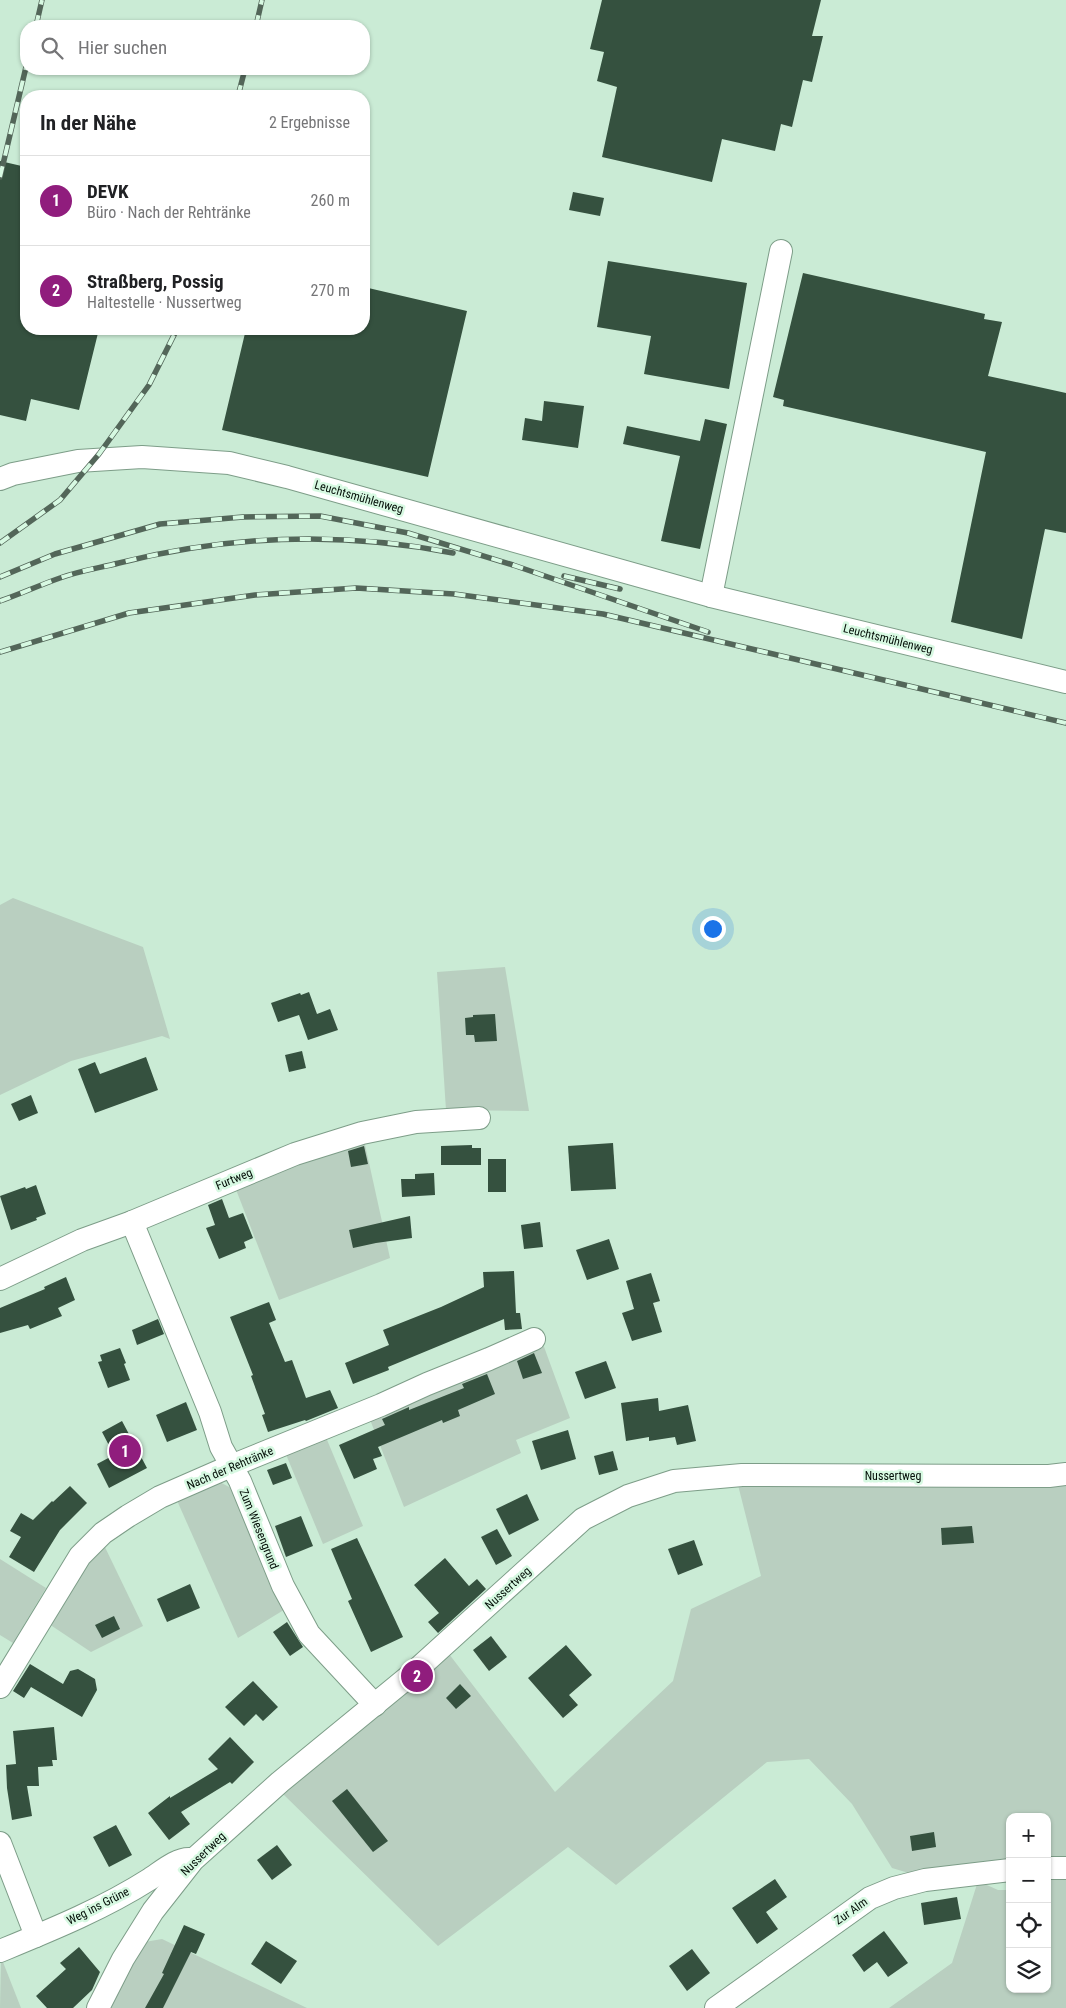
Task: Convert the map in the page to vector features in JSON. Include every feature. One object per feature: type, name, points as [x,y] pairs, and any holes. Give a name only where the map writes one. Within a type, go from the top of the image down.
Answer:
[{"type":"street","points":[[711,596],[781,251]]},
{"type":"street","name":"Leuchtsmühlenweg","points":[[0,479],[13,474],[78,461],[142,457],[229,463],[287,477],[711,596],[1066,682]]},
{"type":"street","name":"Furtweg","points":[[0,1278],[82,1240],[132,1222],[295,1154],[362,1133],[416,1122],[479,1118]]},
{"type":"street","name":"Zum Wiesengrund","points":[[132,1222],[210,1412],[221,1447],[232,1466],[283,1586],[309,1634],[375,1705]]},
{"type":"street","name":"Nach der Rehtränke","points":[[0,1687],[80,1556],[103,1533],[160,1497],[534,1339]]},
{"type":"street","name":"Nussertweg","points":[[98,2008],[123,1959],[153,1911],[194,1860],[280,1782],[428,1660],[583,1519],[628,1496],[674,1481],[742,1475],[1049,1476],[1066,1474]]},
{"type":"street","points":[[0,1843],[36,1936]]},
{"type":"street","name":"Weg ins Grüne","points":[[0,1951],[85,1914],[180,1861],[188,1858],[194,1860]]},
{"type":"street","points":[[1051,1868],[1066,1868]]},
{"type":"street","name":"Zur Alm","points":[[716,2008],[870,1898],[894,1888],[925,1880],[1006,1870]]},
{"type":"green space","points":[[13,898],[143,947],[170,1039],[162,1036],[71,1061],[0,1095],[0,905]]},
{"type":"green space","points":[[505,967],[529,1111],[446,1110],[437,972]]},
{"type":"green space","points":[[364,1140],[390,1258],[279,1300],[235,1187]]},
{"type":"green space","points":[[543,1344],[570,1418],[516,1440],[521,1453],[404,1507],[369,1417]]},
{"type":"green space","points":[[325,1435],[363,1526],[323,1544],[285,1452]]},
{"type":"green space","points":[[216,1480],[231,1488],[287,1608],[238,1638],[175,1496]]},
{"type":"green space","points":[[738,1485],[1066,1486],[1066,2008],[889,2008],[952,1963],[978,1881],[998,1890],[1006,1890],[1006,1993],[1051,1993],[1051,1813],[1006,1813],[1006,1863],[912,1874],[892,1868],[852,1804],[809,1759],[767,1762],[616,1885],[568,1847],[438,1946],[282,1793],[449,1654],[555,1792],[673,1681],[691,1609],[761,1576]]},
{"type":"green space","points":[[102,1541],[143,1626],[91,1652],[46,1622]]},
{"type":"green space","points":[[0,1559],[46,1588],[13,1643],[0,1635]]},
{"type":"green space","points":[[162,1939],[307,2008],[110,2008],[139,1943]]},
{"type":"green space","points":[[1,1957],[21,2008],[0,2008]]},
{"type":"building","points":[[602,0],[821,0],[812,36],[823,36],[812,82],[803,80],[792,127],[781,124],[775,151],[722,139],[712,182],[602,157],[617,87],[597,81],[604,52],[590,49]]},
{"type":"building","points":[[0,161],[20,166],[20,335],[98,335],[79,410],[31,399],[26,421],[0,415]]},
{"type":"building","points":[[573,192],[604,198],[600,216],[569,210]]},
{"type":"building","points":[[608,261],[747,283],[729,389],[644,374],[651,336],[597,327]]},
{"type":"building","points":[[803,273],[985,314],[984,319],[1002,322],[988,376],[1066,393],[1066,533],[1045,529],[1022,639],[951,622],[986,452],[783,406],[784,400],[773,397]]},
{"type":"building","points":[[370,288],[467,311],[428,477],[222,430],[245,335],[370,335]]},
{"type":"building","points":[[544,401],[584,406],[578,448],[522,440],[525,418],[542,421]]},
{"type":"building","points":[[705,419],[727,424],[700,549],[661,541],[680,456],[623,444],[627,426],[700,441]]},
{"type":"building","points":[[309,992],[317,1014],[330,1009],[338,1030],[308,1040],[299,1015],[278,1022],[271,1003],[300,993],[301,995]]},
{"type":"building","points":[[495,1014],[497,1041],[475,1042],[474,1035],[466,1035],[465,1018],[473,1017],[473,1015]]},
{"type":"building","points":[[302,1051],[306,1068],[289,1072],[285,1055]]},
{"type":"building","points":[[146,1057],[158,1090],[95,1113],[78,1069],[95,1062],[100,1074]]},
{"type":"building","points":[[31,1095],[38,1113],[19,1121],[11,1104]]},
{"type":"building","points":[[613,1143],[616,1189],[571,1191],[568,1146]]},
{"type":"building","points":[[472,1145],[472,1148],[481,1148],[481,1165],[441,1165],[441,1146]]},
{"type":"building","points":[[364,1146],[368,1164],[351,1167],[348,1151]]},
{"type":"building","points":[[488,1159],[506,1159],[506,1192],[488,1192]]},
{"type":"building","points":[[434,1173],[435,1195],[402,1197],[401,1179],[415,1179],[415,1174]]},
{"type":"building","points":[[36,1185],[46,1214],[36,1218],[37,1220],[11,1230],[0,1196]]},
{"type":"building","points":[[222,1199],[229,1218],[243,1213],[253,1238],[244,1242],[246,1248],[219,1259],[206,1228],[215,1225],[208,1205]]},
{"type":"building","points":[[410,1216],[412,1238],[353,1248],[349,1230]]},
{"type":"building","points":[[540,1222],[543,1247],[524,1249],[521,1225]]},
{"type":"building","points":[[609,1239],[619,1269],[587,1280],[576,1250]]},
{"type":"building","points":[[514,1271],[516,1313],[520,1313],[522,1329],[505,1330],[504,1319],[388,1367],[389,1370],[353,1384],[345,1363],[389,1345],[383,1330],[441,1307],[484,1287],[483,1272]]},
{"type":"building","points":[[651,1273],[660,1301],[653,1303],[662,1332],[632,1341],[622,1313],[634,1309],[626,1281]]},
{"type":"building","points":[[66,1277],[75,1300],[58,1308],[62,1316],[30,1329],[28,1325],[0,1333],[0,1308],[45,1289],[44,1287]]},
{"type":"building","points":[[269,1302],[276,1320],[269,1323],[285,1362],[292,1360],[306,1398],[330,1390],[338,1408],[306,1421],[268,1432],[262,1415],[265,1414],[251,1376],[253,1375],[230,1317]]},
{"type":"building","points":[[158,1319],[164,1334],[137,1345],[132,1330]]},
{"type":"building","points":[[120,1348],[130,1380],[108,1388],[98,1362],[102,1361],[100,1355]]},
{"type":"building","points":[[534,1353],[542,1373],[523,1379],[517,1361]]},
{"type":"building","points":[[606,1361],[616,1388],[585,1399],[575,1372]]},
{"type":"building","points":[[487,1374],[495,1394],[458,1410],[460,1416],[443,1423],[442,1420],[378,1447],[382,1456],[373,1459],[377,1469],[354,1479],[339,1445],[385,1425],[382,1419],[409,1407],[409,1410],[464,1388],[462,1384]]},
{"type":"building","points":[[658,1398],[659,1411],[688,1405],[696,1441],[677,1445],[675,1437],[649,1441],[649,1437],[626,1441],[621,1403]]},
{"type":"building","points":[[186,1402],[197,1430],[167,1442],[156,1415]]},
{"type":"building","points":[[122,1421],[147,1468],[109,1488],[97,1464],[114,1455],[102,1432]]},
{"type":"building","points":[[568,1430],[576,1459],[541,1470],[532,1441]]},
{"type":"building","points":[[613,1451],[618,1470],[599,1475],[594,1456]]},
{"type":"building","points":[[286,1463],[292,1478],[273,1485],[267,1470]]},
{"type":"building","points":[[70,1486],[87,1503],[60,1530],[34,1572],[9,1557],[21,1537],[10,1531],[21,1513],[33,1520]]},
{"type":"building","points":[[527,1494],[539,1520],[509,1535],[496,1509]]},
{"type":"building","points":[[301,1516],[313,1546],[286,1557],[275,1526]]},
{"type":"building","points":[[972,1526],[974,1543],[942,1545],[941,1528]]},
{"type":"building","points":[[497,1529],[512,1556],[496,1565],[481,1537]]},
{"type":"building","points":[[357,1538],[403,1637],[371,1652],[348,1601],[352,1599],[331,1549]]},
{"type":"building","points":[[694,1540],[703,1565],[678,1575],[668,1549]]},
{"type":"building","points":[[445,1558],[469,1586],[477,1579],[486,1589],[438,1633],[428,1622],[439,1613],[414,1585]]},
{"type":"building","points":[[190,1584],[200,1608],[167,1622],[157,1599]]},
{"type":"building","points":[[114,1616],[120,1629],[102,1638],[95,1625]]},
{"type":"building","points":[[287,1622],[303,1647],[290,1656],[273,1632]]},
{"type":"building","points":[[491,1636],[507,1657],[489,1671],[473,1650]]},
{"type":"building","points":[[566,1645],[592,1675],[569,1695],[578,1705],[563,1718],[528,1678]]},
{"type":"building","points":[[30,1664],[63,1684],[70,1671],[78,1669],[95,1679],[97,1690],[82,1717],[31,1687],[24,1698],[13,1691]]},
{"type":"building","points":[[253,1681],[278,1707],[263,1721],[256,1714],[244,1726],[225,1707]]},
{"type":"building","points":[[460,1684],[471,1696],[456,1709],[446,1698]]},
{"type":"building","points":[[54,1727],[57,1760],[52,1760],[53,1766],[38,1767],[39,1786],[27,1786],[32,1816],[12,1820],[7,1788],[6,1765],[16,1764],[13,1731]]},
{"type":"building","points":[[230,1737],[254,1762],[232,1784],[230,1782],[181,1812],[190,1824],[169,1840],[148,1813],[170,1796],[170,1798],[218,1769],[208,1759]]},
{"type":"building","points":[[347,1789],[388,1841],[373,1852],[332,1801]]},
{"type":"building","points":[[116,1825],[132,1855],[109,1867],[93,1837]]},
{"type":"building","points":[[934,1832],[936,1847],[912,1851],[910,1836]]},
{"type":"building","points":[[277,1845],[292,1865],[272,1880],[257,1860]]},
{"type":"building","points":[[775,1879],[787,1897],[766,1912],[778,1929],[757,1944],[732,1908]]},
{"type":"building","points":[[957,1897],[961,1919],[924,1925],[921,1903]]},
{"type":"building","points":[[184,1925],[205,1934],[196,1954],[191,1952],[163,2008],[145,2008],[164,1974],[162,1973]]},
{"type":"building","points":[[884,1931],[908,1963],[888,1977],[877,1962],[864,1972],[852,1955]]},
{"type":"building","points":[[266,1941],[297,1961],[281,1984],[251,1964]]},
{"type":"building","points":[[79,1947],[100,1972],[92,1990],[73,2008],[47,2008],[36,1996],[66,1969],[60,1963]]},
{"type":"building","points":[[692,1949],[710,1973],[687,1991],[669,1966]]},
{"type":"railway","points":[[37,20],[42,0]]},
{"type":"railway","points":[[257,20],[262,0]]},
{"type":"railway","points":[[21,90],[24,75]]},
{"type":"railway","points":[[240,90],[243,75]]},
{"type":"railway","points":[[0,177],[20,92]]},
{"type":"railway","points":[[0,543],[60,500],[99,454],[149,385],[174,335]]},
{"type":"railway","points":[[0,577],[55,554],[160,524],[243,517],[320,516],[408,533],[513,565],[708,632]]},
{"type":"railway","points":[[0,601],[82,571],[161,554],[244,542],[286,539],[369,541],[453,553]]},
{"type":"railway","points":[[564,576],[620,589]]},
{"type":"railway","points":[[0,652],[129,613],[255,595],[356,588],[454,594],[603,614],[1066,723]]},
{"type":"place","name":"DEVK","points":[[125,1451]]},
{"type":"place","name":"Straßberg, Possig","points":[[417,1676]]}]
